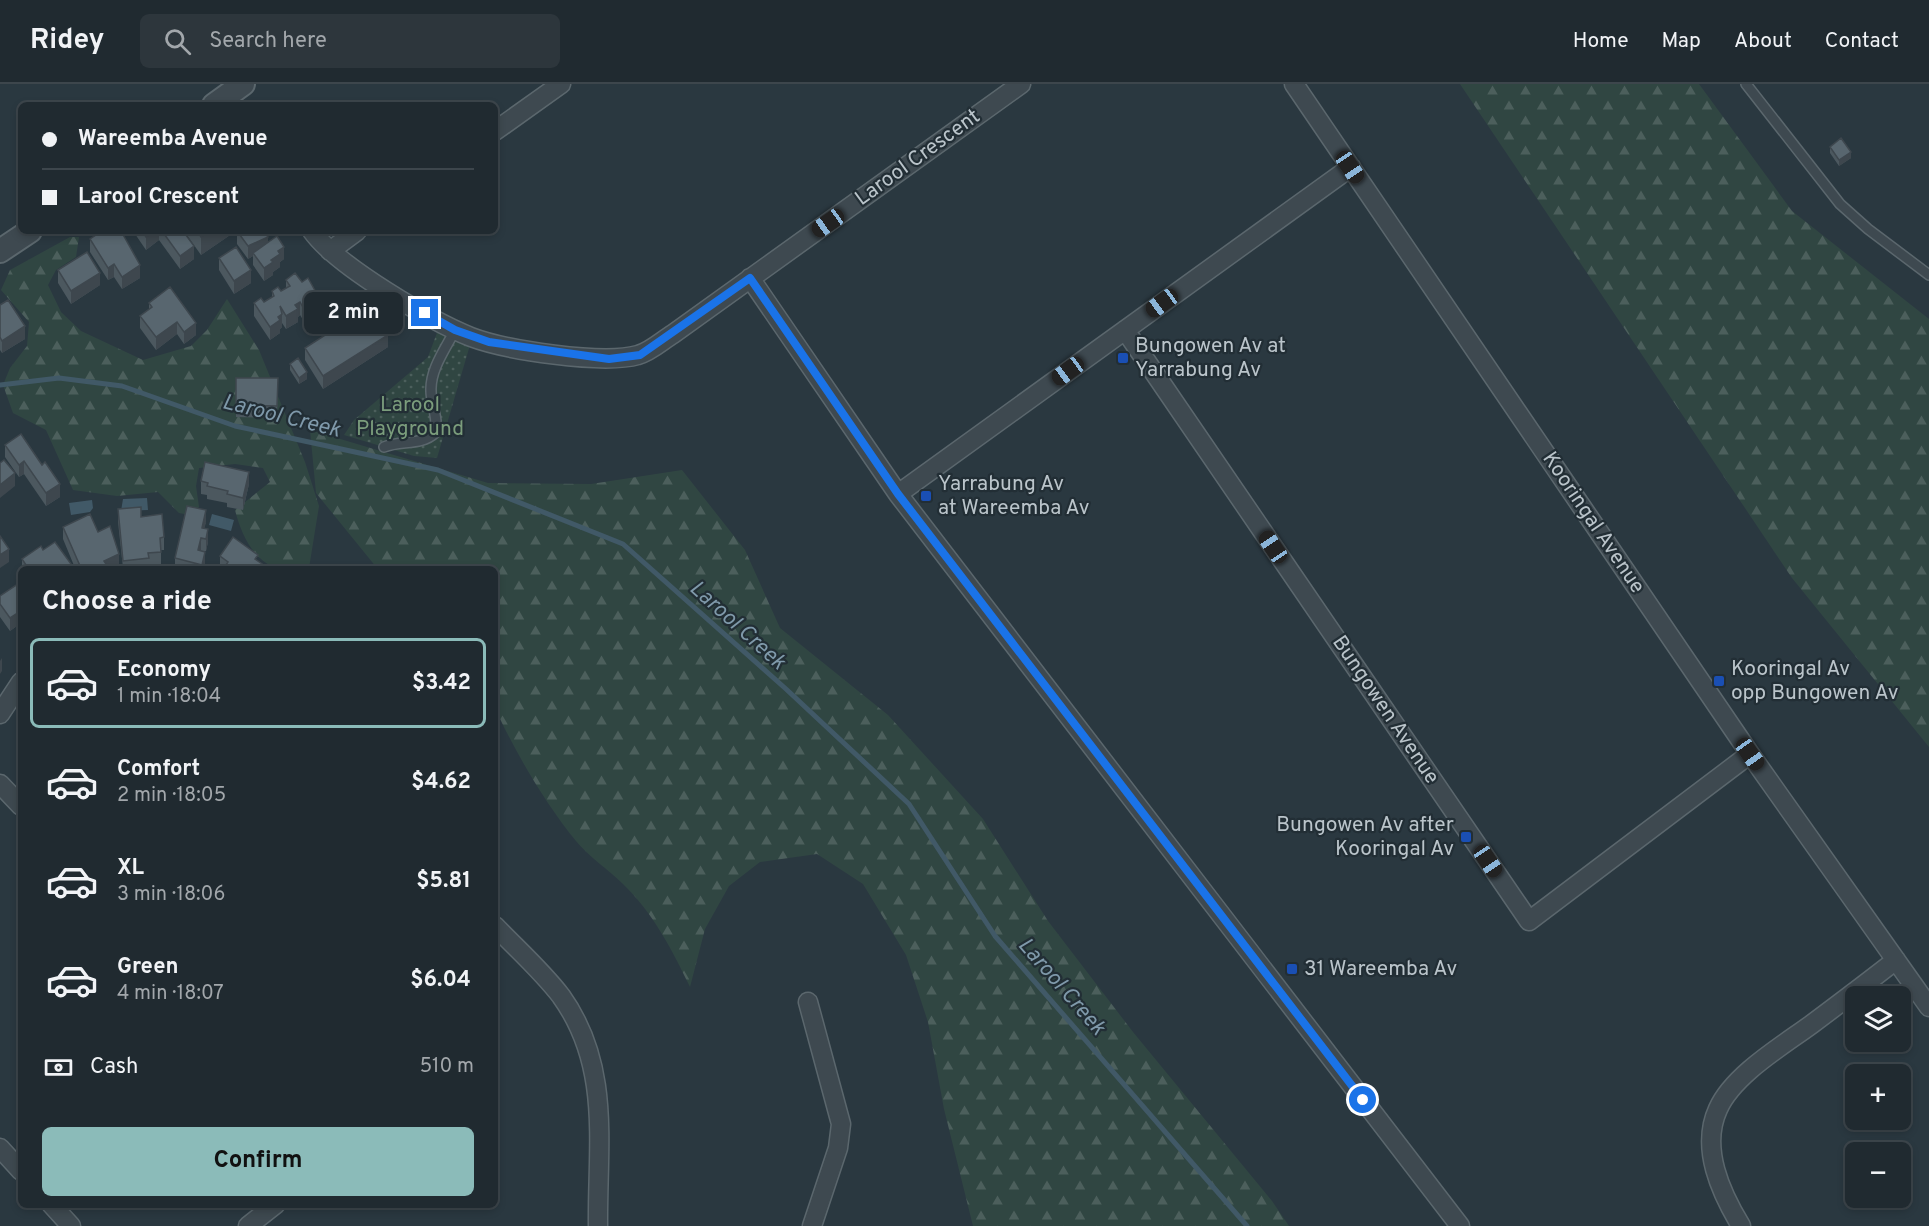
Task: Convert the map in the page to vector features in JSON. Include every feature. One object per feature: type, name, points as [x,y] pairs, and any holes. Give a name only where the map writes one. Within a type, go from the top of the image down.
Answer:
[{"type":"street","points":[[223,98],[243,84]]},
{"type":"street","points":[[498,129],[561,84]]},
{"type":"street","name":"Larool Crescent","points":[[315,234],[330,251],[409,305],[455,330],[489,342],[528,350],[609,359],[640,355],[1021,84]]},
{"type":"street","name":"Kooringal Avenue","points":[[1294,84],[1750,754],[1929,1007]]},
{"type":"street","points":[[898,494],[1350,167]]},
{"type":"street","points":[[0,251],[26,234]]},
{"type":"street","points":[[330,251],[353,234]]},
{"type":"street","points":[[750,278],[898,494],[1460,1226]]},
{"type":"street","name":"Bungowen Avenue","points":[[1125,330],[1529,921],[1750,754]]},
{"type":"street","points":[[0,714],[18,687]]},
{"type":"street","points":[[0,784],[18,803]]},
{"type":"street","points":[[498,929],[561,996],[579,1027],[598,1097],[601,1135],[598,1226]]},
{"type":"street","points":[[1741,1226],[1723,1197],[1714,1167],[1712,1143],[1716,1111],[1726,1093],[1755,1066],[1896,960]]},
{"type":"street","points":[[808,1002],[841,1124],[838,1148],[812,1226]]},
{"type":"street","points":[[0,1148],[18,1168]]},
{"type":"street","points":[[55,1208],[71,1226]]},
{"type":"street","points":[[248,1226],[271,1208]]},
{"type":"lane","points":[[1746,84],[1840,204],[1868,229],[1929,274]]},
{"type":"lane","points":[[384,447],[404,441],[420,442],[435,433],[437,425],[431,390],[435,370],[455,330]]},
{"type":"green space","points":[[1460,84],[1699,84],[1792,211],[1929,319],[1929,747],[1792,578]]},
{"type":"green space","points":[[70,237],[79,237],[76,257],[56,270],[48,285],[61,312],[81,331],[143,360],[191,346],[207,330],[227,299],[259,350],[305,462],[319,506],[309,566],[272,566],[259,558],[244,536],[235,510],[270,482],[263,468],[235,464],[199,468],[196,486],[199,507],[190,515],[179,513],[158,492],[117,496],[73,490],[46,430],[13,413],[3,385],[10,368],[27,346],[29,322],[1,290],[10,270]]},
{"type":"green space","name":"Larool Playground","points":[[441,322],[472,338],[437,458],[414,456],[344,435],[354,420],[428,357]]},
{"type":"green space","points":[[310,430],[488,483],[591,484],[682,470],[745,550],[780,628],[888,715],[983,819],[1048,921],[1133,1032],[1272,1201],[1289,1226],[973,1226],[944,1109],[928,1022],[906,955],[863,884],[817,854],[760,862],[729,886],[705,929],[690,987],[669,946],[644,908],[623,884],[581,847],[564,826],[521,759],[498,714],[498,566],[375,566],[316,493]]},
{"type":"water","points":[[147,498],[148,510],[121,511],[123,499]]},
{"type":"water","points":[[92,500],[93,508],[90,512],[71,515],[69,503]]},
{"type":"water","points":[[212,514],[234,520],[231,531],[209,525]]},
{"type":"building","points":[[1841,138],[1851,152],[1839,160],[1830,147]]},
{"type":"building","points":[[98,234],[123,234],[140,265],[122,277],[114,264],[108,268],[90,239]]},
{"type":"building","points":[[164,234],[185,234],[194,246],[180,256]]},
{"type":"building","points":[[239,234],[266,234],[268,237],[248,246]]},
{"type":"building","points":[[277,236],[284,247],[278,251],[280,254],[271,260],[273,262],[264,268],[253,253]]},
{"type":"building","points":[[236,247],[251,270],[234,281],[219,258]]},
{"type":"building","points":[[87,252],[100,273],[71,291],[58,270]]},
{"type":"building","points":[[295,273],[302,282],[308,278],[318,296],[314,299],[316,303],[305,311],[300,302],[295,305],[298,309],[286,316],[280,306],[282,314],[278,317],[280,320],[270,327],[254,303],[261,298],[264,302],[274,296],[272,291],[278,287],[281,291],[290,286],[286,280]]},
{"type":"building","points":[[170,287],[196,323],[184,332],[177,322],[156,337],[140,316],[152,307],[149,303]]},
{"type":"building","points":[[8,300],[25,326],[2,341],[0,305]]},
{"type":"building","points":[[370,306],[388,335],[323,376],[305,348]]},
{"type":"building","points":[[298,358],[307,372],[299,378],[290,364]]},
{"type":"building","points":[[236,378],[278,378],[277,406],[236,405]]},
{"type":"building","points":[[21,434],[42,465],[45,462],[60,484],[46,493],[24,461],[19,465],[5,445]]},
{"type":"building","points":[[4,460],[15,473],[0,485],[0,463]]},
{"type":"building","points":[[205,462],[249,472],[243,498],[227,494],[228,491],[207,486],[208,483],[201,481]]},
{"type":"building","points":[[187,506],[206,510],[202,528],[208,529],[206,539],[201,538],[198,550],[205,552],[202,565],[175,558]]},
{"type":"building","points":[[141,507],[141,517],[162,514],[164,537],[160,538],[161,552],[148,553],[149,558],[123,561],[118,509]]},
{"type":"building","points":[[90,514],[98,532],[110,526],[119,554],[104,561],[106,564],[101,566],[80,566],[63,527]]},
{"type":"building","points":[[0,536],[9,549],[0,555]]},
{"type":"building","points":[[233,537],[258,555],[255,559],[265,566],[227,566],[228,562],[220,556]]},
{"type":"building","points":[[55,542],[73,566],[27,566],[22,559],[41,546],[43,550]]},
{"type":"building","points":[[18,584],[18,613],[10,618],[0,604],[0,596]]},
{"type":"waterway","name":"Larool Creek","points":[[0,385],[59,378],[122,386],[235,426],[438,470],[623,544],[786,689],[909,804],[995,936],[1247,1226]]},
{"type":"place","name":"Bungowen Av at Yarrabung Av","points":[[1123,358]]},
{"type":"place","name":"Yarrabung Av at Wareemba Av","points":[[926,496]]},
{"type":"place","name":"Kooringal Av opp Bungowen Av","points":[[1719,681]]},
{"type":"place","name":"Bungowen Av after Kooringal Av","points":[[1466,837]]},
{"type":"place","name":"31 Wareemba Av","points":[[1292,969]]},
{"type":"route","points":[[425,313],[472,338],[528,350],[609,359],[640,355],[674,334],[750,278],[898,494],[1363,1100]]}]
